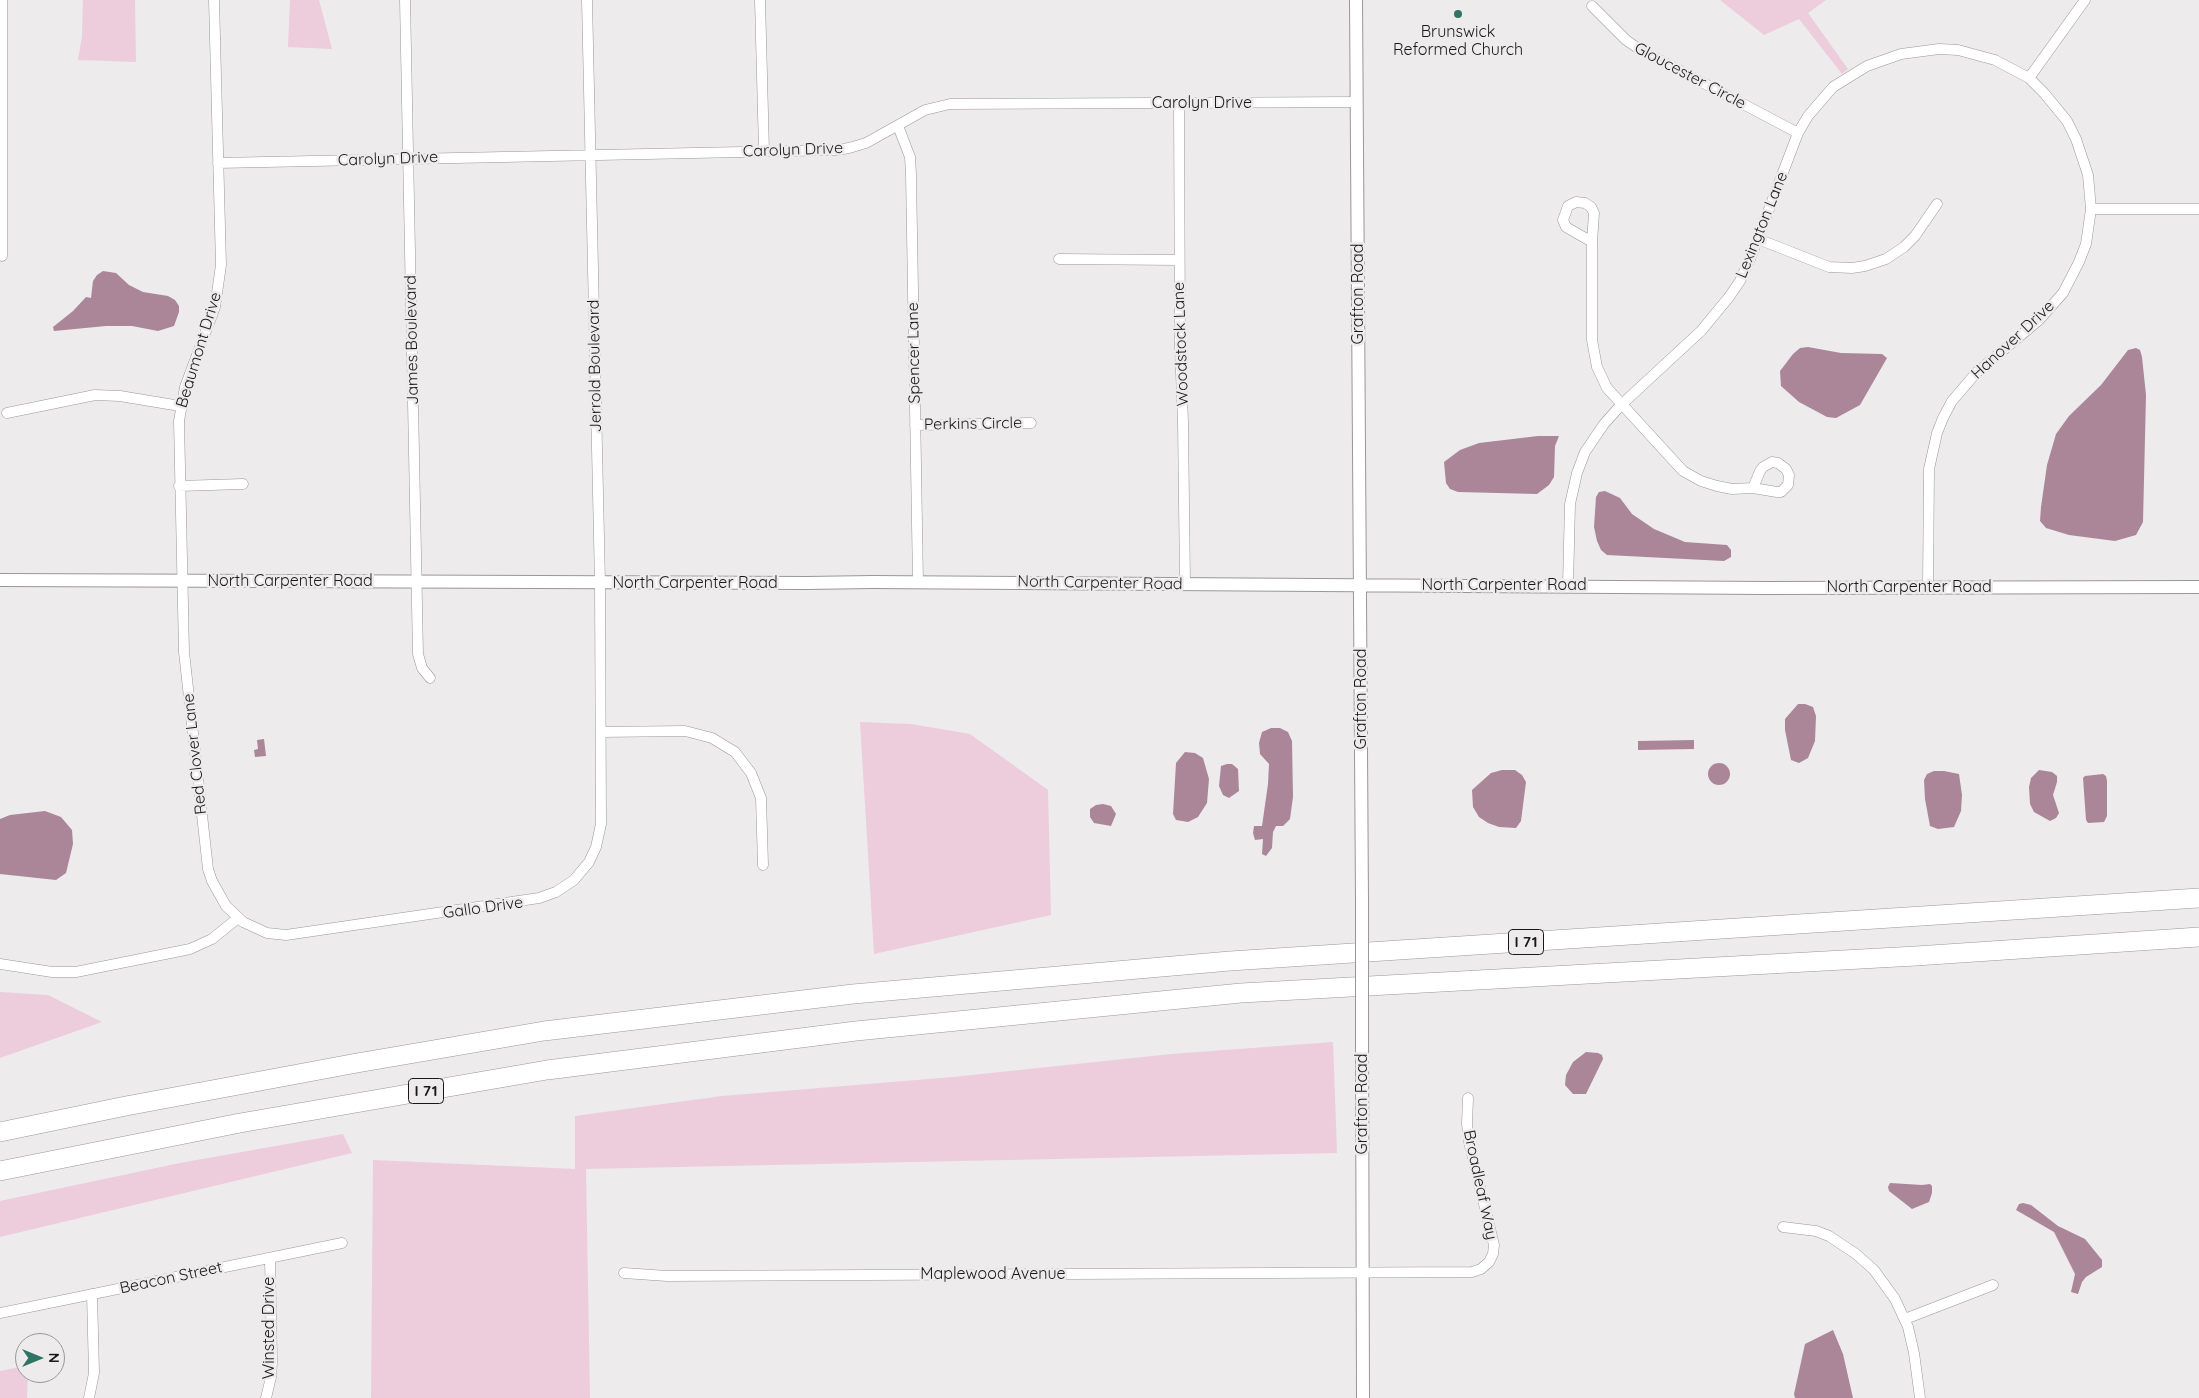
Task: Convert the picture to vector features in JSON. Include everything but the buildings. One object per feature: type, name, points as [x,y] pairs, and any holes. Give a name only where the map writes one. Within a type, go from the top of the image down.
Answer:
[{"type":"highway","name":"I 71","points":[[0,1132],[357,1062],[544,1031],[853,994],[1230,961],[2199,898]]},
{"type":"highway","name":"I 71","points":[[0,1172],[240,1123],[547,1070],[856,1031],[1241,993],[1916,956],[2199,937]]},
{"type":"street","points":[[2,0],[2,256]]},
{"type":"street","name":"Beaumont Drive","points":[[182,580],[178,441],[180,406],[191,370],[209,328],[219,286],[221,265],[214,0]]},
{"type":"street","name":"James Boulevard","points":[[405,0],[418,654],[422,668],[430,678]]},
{"type":"street","name":"Jerrold Boulevard","points":[[587,0],[600,582],[601,732]]},
{"type":"street","points":[[760,0],[764,151]]},
{"type":"street","name":"Grafton Road","points":[[1356,0],[1362,898],[1363,1398]]},
{"type":"street","points":[[2029,78],[2085,0]]},
{"type":"street","name":"Gloucester Circle","points":[[1592,6],[1626,40],[1639,50],[1798,133]]},
{"type":"street","name":"Lexington Lane","points":[[1568,585],[1568,516],[1577,473],[1585,452],[1597,433],[1621,405],[1701,331],[1717,313],[1740,281],[1798,133],[1808,116],[1833,87],[1867,66],[1901,54],[1920,50],[1958,50],[1995,60],[2029,78]]},
{"type":"street","name":"Hanover Drive","points":[[1928,587],[1929,470],[1934,442],[1943,418],[1952,401],[1976,373],[2039,320],[2063,293],[2086,244],[2091,209],[2088,175],[2076,139],[2057,106],[2029,78]]},
{"type":"street","name":"Carolyn Drive","points":[[218,163],[849,148],[873,140],[925,110],[950,104],[1357,102]]},
{"type":"street","name":"Woodstock Lane","points":[[1178,103],[1185,584]]},
{"type":"street","name":"Spencer Lane","points":[[898,126],[910,156],[911,174],[918,582]]},
{"type":"street","points":[[1758,239],[1829,267],[1852,268],[1865,266],[1886,259],[1904,247],[1915,236],[1937,204]]},
{"type":"street","points":[[2091,209],[2199,209]]},
{"type":"street","points":[[1592,242],[1592,340],[1594,355],[1603,382],[1621,405],[1676,465],[1690,475],[1717,486],[1732,489],[1753,488]]},
{"type":"street","points":[[1059,259],[1179,260]]},
{"type":"street","points":[[8,413],[95,395],[120,396],[180,406]]},
{"type":"street","name":"Perkins Circle","points":[[915,425],[1031,423]]},
{"type":"street","points":[[179,486],[244,484]]},
{"type":"street","name":"North Carpenter Road","points":[[0,580],[2199,588]]},
{"type":"street","name":"Red Clover Lane","points":[[182,580],[184,652],[208,869],[218,895],[238,918]]},
{"type":"street","points":[[601,732],[685,731],[712,738],[734,752],[751,773],[761,798],[763,865]]},
{"type":"street","name":"Gallo Drive","points":[[238,918],[248,926],[267,933],[300,935],[530,901],[556,892],[579,874],[589,862],[596,847],[601,824],[601,732]]},
{"type":"street","points":[[0,964],[52,972],[76,972],[190,949],[212,939],[238,918]]},
{"type":"street","name":"Broadleaf Way","points":[[1363,1273],[1472,1272],[1481,1268],[1492,1258],[1494,1241],[1468,1137],[1468,1098]]},
{"type":"street","points":[[1783,1227],[1816,1230],[1836,1240],[1856,1254],[1879,1276],[1896,1299],[1905,1319],[1914,1353],[1920,1398]]},
{"type":"street","name":"Beacon Street","points":[[0,1313],[342,1243]]},
{"type":"street","name":"Winsted Drive","points":[[266,1398],[272,1362],[270,1258]]},
{"type":"street","name":"Maplewood Avenue","points":[[624,1273],[677,1276],[1363,1273]]},
{"type":"street","points":[[1905,1319],[1993,1285]]},
{"type":"street","points":[[89,1398],[94,1373],[92,1294]]},
{"type":"shaded area","points":[[83,0],[135,0],[136,62],[78,60],[82,36]]},
{"type":"shaded area","points":[[290,0],[319,0],[332,49],[288,47]]},
{"type":"shaded area","points":[[1720,0],[1826,0],[1808,13],[1848,69],[1842,74],[1799,19],[1764,35]]},
{"type":"shaded area","points":[[103,271],[116,273],[129,285],[143,292],[168,296],[175,300],[179,306],[179,312],[174,326],[158,331],[132,326],[106,326],[54,331],[53,327],[73,311],[86,297],[91,298],[93,281]]},
{"type":"shaded area","points":[[1808,347],[1841,353],[1882,354],[1887,358],[1860,405],[1836,418],[1827,417],[1799,402],[1781,386],[1780,371],[1800,348]]},
{"type":"shaded area","points":[[2136,348],[2140,350],[2142,357],[2146,395],[2143,522],[2136,535],[2115,541],[2069,535],[2046,528],[2040,521],[2041,507],[2047,465],[2056,434],[2069,416],[2101,385],[2128,350]]},
{"type":"shaded area","points":[[1538,436],[1559,436],[1555,446],[1554,477],[1549,485],[1537,494],[1458,492],[1450,489],[1446,483],[1444,462],[1460,450],[1479,443]]},
{"type":"shaded area","points":[[1605,491],[1620,498],[1632,514],[1654,529],[1685,542],[1727,545],[1731,550],[1731,557],[1724,561],[1607,555],[1601,550],[1594,527],[1596,497],[1599,492]]},
{"type":"shaded area","points":[[1798,704],[1813,707],[1816,716],[1815,741],[1808,758],[1799,763],[1791,760],[1785,730],[1785,719]]},
{"type":"shaded area","points":[[860,722],[911,724],[970,734],[1048,790],[1051,915],[874,954]]},
{"type":"shaded area","points":[[1271,728],[1280,728],[1288,732],[1292,741],[1293,797],[1290,819],[1283,826],[1276,826],[1273,832],[1272,848],[1266,856],[1262,854],[1263,839],[1255,840],[1253,833],[1254,826],[1262,826],[1268,784],[1269,764],[1260,754],[1259,743],[1262,732]]},
{"type":"shaded area","points":[[264,739],[266,756],[255,757],[254,750],[258,749],[257,740]]},
{"type":"shaded area","points":[[1694,740],[1694,749],[1638,750],[1638,741]]},
{"type":"shaded area","points":[[1185,752],[1195,753],[1203,758],[1209,779],[1207,803],[1198,817],[1188,822],[1176,820],[1173,814],[1176,763]]},
{"type":"shaded area","points":[[1719,763],[1727,766],[1730,774],[1727,782],[1719,785],[1711,782],[1708,774],[1711,766]]},
{"type":"shaded area","points":[[1232,764],[1238,769],[1239,791],[1229,798],[1223,795],[1219,786],[1221,766]]},
{"type":"shaded area","points":[[1502,770],[1515,770],[1522,775],[1526,782],[1521,821],[1516,828],[1499,827],[1488,823],[1479,817],[1473,807],[1472,790],[1491,773]]},
{"type":"shaded area","points":[[2039,770],[2052,772],[2057,776],[2053,795],[2059,813],[2056,818],[2050,821],[2034,812],[2030,804],[2029,787],[2031,778]]},
{"type":"shaded area","points":[[1934,771],[1959,774],[1962,795],[1961,811],[1954,827],[1938,829],[1930,826],[1924,780],[1927,774]]},
{"type":"shaded area","points":[[2103,774],[2106,776],[2107,781],[2107,816],[2104,822],[2088,823],[2086,820],[2083,778],[2085,776]]},
{"type":"shaded area","points":[[1096,805],[1111,806],[1116,814],[1111,826],[1094,823],[1090,817],[1090,809]]},
{"type":"shaded area","points":[[45,811],[61,817],[72,830],[73,844],[66,873],[56,880],[0,874],[0,819],[10,815]]},
{"type":"shaded area","points":[[0,992],[48,995],[102,1022],[0,1058]]},
{"type":"shaded area","points":[[1333,1042],[1337,1153],[586,1169],[590,1398],[371,1398],[373,1160],[575,1169],[575,1116],[722,1096],[953,1077],[1171,1054]]},
{"type":"shaded area","points":[[1586,1052],[1598,1053],[1602,1055],[1603,1059],[1586,1094],[1573,1094],[1565,1085],[1566,1075],[1573,1062]]},
{"type":"shaded area","points":[[343,1134],[352,1153],[0,1237],[0,1201],[180,1163]]},
{"type":"shaded area","points":[[1890,1183],[1930,1184],[1932,1186],[1932,1193],[1929,1202],[1912,1209],[1889,1191]]},
{"type":"shaded area","points":[[2019,1204],[2031,1205],[2058,1226],[2085,1239],[2102,1260],[2102,1267],[2086,1277],[2078,1294],[2071,1292],[2075,1274],[2054,1232],[2016,1210]]},
{"type":"shaded area","points":[[1833,1330],[1843,1354],[1853,1398],[1795,1398],[1794,1394],[1805,1344]]},
{"type":"shaded area","points":[[15,1368],[15,1383],[28,1383],[27,1398],[0,1398],[0,1371]]},
{"type":"place","name":"Brunswick Reformed Church","points":[[1458,14]]}]
